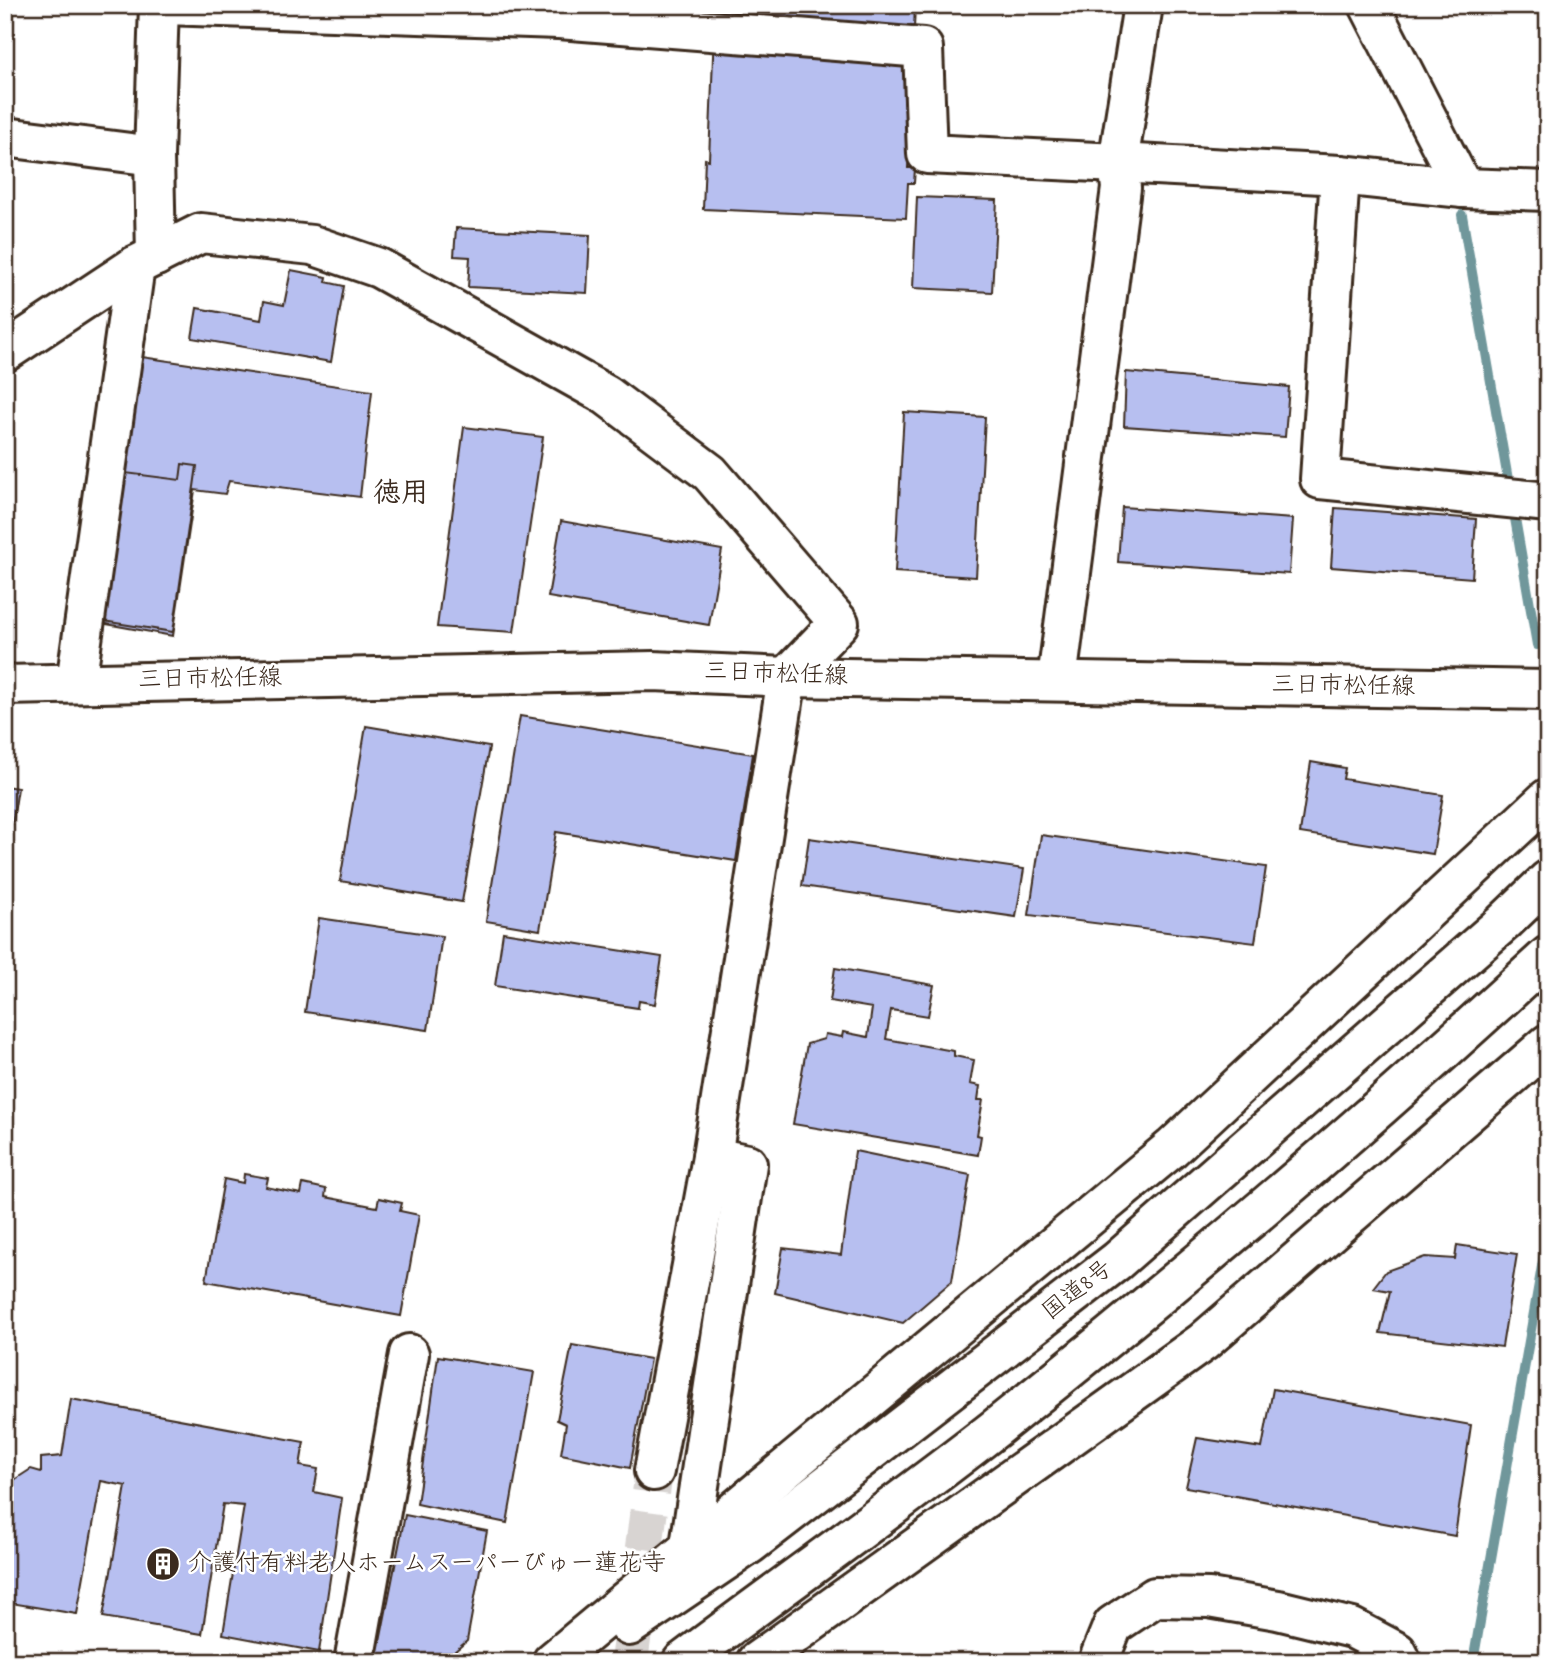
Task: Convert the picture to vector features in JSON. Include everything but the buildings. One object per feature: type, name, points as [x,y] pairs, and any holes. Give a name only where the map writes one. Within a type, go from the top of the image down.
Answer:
[{"type":"main road","points":[[76,683],[145,261],[154,156],[159,5]]},
{"type":"main road","points":[[165,5],[559,12],[923,48],[927,154],[1340,175],[1463,188],[1548,191]]},
{"type":"main road","points":[[1057,680],[1121,188],[1118,163],[1143,5]]},
{"type":"main road","points":[[1369,5],[1463,188]]},
{"type":"main road","points":[[5,137],[154,156]]},
{"type":"main road","points":[[1340,175],[1320,479],[1522,499]]},
{"type":"main road","points":[[5,352],[145,261],[201,233],[312,245],[379,268],[606,395],[710,473],[839,623],[787,677],[712,1157],[654,1471]]},
{"type":"main road","name":"三日市松任線","points":[[5,685],[653,671],[787,677],[1548,690]]},
{"type":"main road","points":[[552,1662],[1172,1148],[1548,798]]},
{"type":"main road","name":"国道8号","points":[[576,1662],[750,1544],[1117,1261],[1483,941],[1548,880]]},
{"type":"main road","points":[[682,1662],[996,1428],[1313,1166],[1548,957]]},
{"type":"main road","points":[[756,1662],[1203,1342],[1548,1044]]},
{"type":"main road","points":[[690,1546],[747,1164],[712,1157]]},
{"type":"main road","points":[[354,1662],[409,1354]]},
{"type":"main road","points":[[1098,1662],[1113,1625],[1154,1597],[1209,1598],[1352,1628],[1397,1652],[1402,1662]]},
{"type":"waterway","points":[[1462,215],[1510,491]]},
{"type":"waterway","points":[[1513,507],[1537,645]]},
{"type":"waterway","points":[[1473,1662],[1548,1220]]},
{"type":"tunnel","points":[[629,1662],[654,1471]]},
{"type":"place","name":"介護付有料老人ホームスーパーびゅー蓮花寺","points":[[163,1564]]},
{"type":"district","name":"徳用","points":[[401,494]]}]
